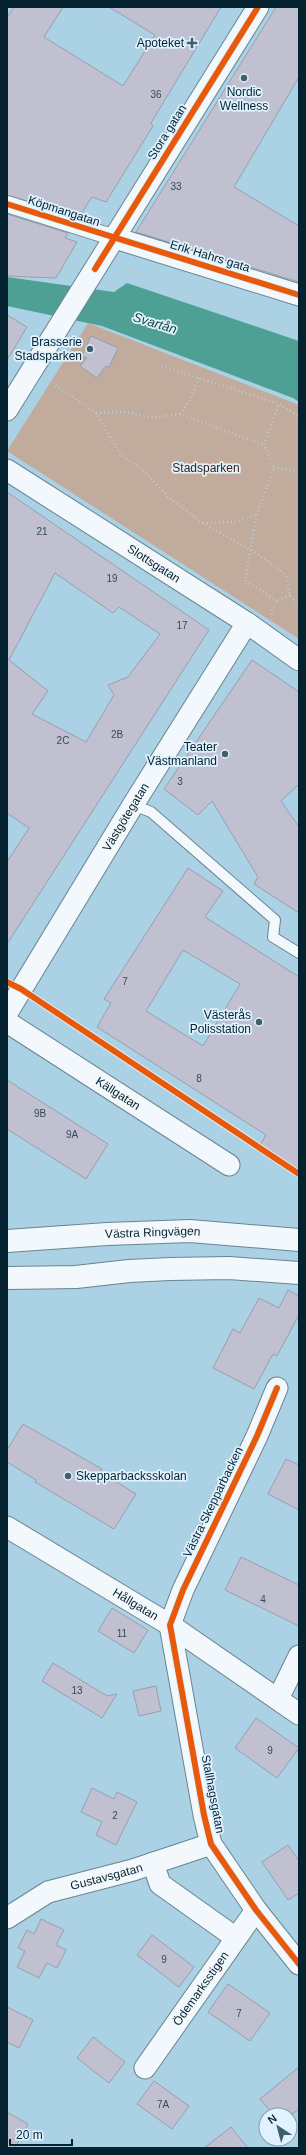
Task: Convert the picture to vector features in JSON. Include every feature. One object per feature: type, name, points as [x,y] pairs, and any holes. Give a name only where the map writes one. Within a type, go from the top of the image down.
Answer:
[{"type":"main road","name":"Västra Ringvägen","points":[[7,1241],[107,1234],[190,1231],[299,1240]]},
{"type":"main road","points":[[7,1278],[76,1277],[129,1271],[170,1269],[229,1268],[299,1273]]},
{"type":"street","name":"Stora gatan","points":[[7,410],[99,265],[258,7]]},
{"type":"street","name":"Köpmangatan","points":[[7,204],[115,238]]},
{"type":"street","name":"Erik Hahrs gata","points":[[115,238],[299,295]]},
{"type":"street","name":"Slottsgatan","points":[[7,470],[253,628],[299,660]]},
{"type":"street","name":"Västgötegatan","points":[[7,1012],[133,804],[253,628]]},
{"type":"street","name":"Källgatan","points":[[7,1022],[229,1165]]},
{"type":"street","name":"Västra Skepparbacken","points":[[170,1625],[174,1609],[257,1436],[277,1388]]},
{"type":"street","name":"Hållgatan","points":[[7,1527],[170,1625],[299,1714]]},
{"type":"street","name":"Stallhagsgatan","points":[[170,1625],[211,1844],[256,1910],[299,1964]]},
{"type":"street","points":[[278,1699],[299,1656]]},
{"type":"street","name":"Gustavsgatan","points":[[7,1918],[48,1892],[153,1863],[211,1844]]},
{"type":"street","points":[[153,1863],[160,1884],[236,1938]]},
{"type":"street","name":"Ödemarksstigen","points":[[145,2068],[256,1910]]},
{"type":"lane","points":[[133,804],[151,812],[275,920],[273,937],[299,953]]},
{"type":"path","points":[[96,7],[151,41]]},
{"type":"path","points":[[187,64],[198,70]]},
{"type":"path","points":[[99,265],[299,334]]},
{"type":"path","points":[[162,366],[279,404],[299,417]]},
{"type":"path","points":[[32,369],[96,413],[120,454],[146,473],[167,496],[204,523],[251,550],[280,570],[287,578],[290,596],[299,608]]},
{"type":"path","points":[[180,414],[190,400],[199,378]]},
{"type":"path","points":[[278,601],[245,580],[257,514],[274,468],[264,445],[279,404]]},
{"type":"path","points":[[96,413],[126,412],[154,418],[180,414],[264,445]]},
{"type":"path","points":[[274,468],[299,471]]},
{"type":"path","points":[[204,523],[235,522],[257,514]]},
{"type":"path","points":[[253,628],[278,601],[290,596]]},
{"type":"path","points":[[242,1136],[255,1145]]},
{"type":"green space","name":"Stadsparken","points":[[88,323],[299,405],[299,639],[7,451]]},
{"type":"water","name":"Svartån","points":[[7,277],[114,292],[127,283],[299,341],[299,402],[293,398],[102,326],[7,306]]},
{"type":"building","points":[[14,7],[63,7],[44,37],[123,86],[155,35],[109,7],[221,7],[151,123],[153,126],[106,202],[92,197],[79,217],[7,195],[7,17]]},
{"type":"building","points":[[276,7],[299,7],[299,77],[234,187],[299,226],[299,282],[136,232]]},
{"type":"building","points":[[7,214],[68,233],[65,238],[77,242],[56,278],[7,276]]},
{"type":"building","points":[[7,315],[27,327],[7,360]]},
{"type":"building","points":[[91,336],[118,348],[109,367],[106,366],[97,378],[80,366],[87,358],[82,356]]},
{"type":"building","points":[[7,492],[209,630],[7,944],[7,862],[29,828],[7,813]],"holes":[[[55,573],[113,613],[119,607],[160,634],[128,677],[108,685],[114,695],[86,742],[32,714],[48,691],[9,660]]]},
{"type":"building","points":[[252,660],[299,692],[299,784],[281,801],[299,827],[299,913],[254,884],[258,877],[212,801],[198,815],[164,789]]},
{"type":"building","points":[[188,868],[223,891],[205,917],[299,977],[299,1170],[260,1145],[266,1135],[97,1027],[111,1003],[104,999]],"holes":[[[183,950],[240,984],[203,1046],[146,1011]]]},
{"type":"building","points":[[7,1080],[108,1144],[86,1179],[7,1129]]},
{"type":"building","points":[[288,1290],[299,1296],[299,1315],[277,1356],[273,1354],[254,1389],[213,1368],[233,1329],[240,1333],[259,1298],[279,1308]]},
{"type":"building","name":"Skepparbacksskolan","points":[[23,1424],[102,1469],[100,1472],[136,1494],[114,1529],[35,1482],[36,1480],[7,1462],[7,1450]]},
{"type":"building","points":[[286,1459],[299,1465],[299,1510],[268,1494]]},
{"type":"building","points":[[241,1557],[299,1585],[299,1626],[225,1590]]},
{"type":"building","points":[[112,1608],[148,1630],[134,1653],[98,1631]]},
{"type":"building","points":[[53,1663],[107,1696],[117,1694],[102,1718],[42,1681]]},
{"type":"building","points":[[156,1686],[161,1711],[139,1716],[133,1691]]},
{"type":"building","points":[[256,1718],[299,1748],[277,1778],[235,1748]]},
{"type":"building","points":[[92,1788],[114,1799],[117,1792],[137,1802],[116,1845],[96,1835],[102,1822],[81,1812]]},
{"type":"building","points":[[288,1845],[299,1861],[299,1893],[288,1900],[262,1862]]},
{"type":"building","points":[[41,1919],[64,1930],[56,1945],[66,1950],[57,1968],[47,1963],[39,1978],[17,1967],[25,1951],[18,1948],[27,1930],[34,1934]]},
{"type":"building","points":[[152,1935],[194,1967],[179,1987],[137,1955]]},
{"type":"building","points":[[228,1984],[270,2013],[250,2041],[208,2012]]},
{"type":"building","points":[[7,2007],[33,2020],[19,2048],[7,2042]]},
{"type":"building","points":[[93,2037],[125,2062],[109,2083],[77,2058]]},
{"type":"building","points":[[299,2067],[299,2109],[298,2110],[298,2107],[267,2107],[260,2099]]},
{"type":"building","points":[[154,2081],[189,2106],[172,2129],[137,2104]]},
{"type":"building","points":[[7,2112],[28,2124],[15,2148],[7,2148]]},
{"type":"building","points":[[231,2127],[248,2148],[204,2148]]},
{"type":"cycle path","points":[[95,269],[258,7]]},
{"type":"cycle path","points":[[7,204],[299,295]]},
{"type":"cycle path","points":[[7,982],[21,989],[299,1174]]},
{"type":"cycle path","points":[[277,1388],[257,1436],[183,1590],[170,1625],[204,1815],[211,1844],[256,1910],[299,1964]]},
{"type":"place","name":"Apoteket","points":[[192,43]]},
{"type":"place","name":"Nordic Wellness","points":[[244,78]]},
{"type":"place","name":"Brasserie Stadsparken","points":[[90,349]]},
{"type":"place","name":"Teater Västmanland","points":[[225,754]]},
{"type":"place","name":"Västerås Polisstation","points":[[259,1022]]},
{"type":"place","name":"Skepparbacksskolan","points":[[68,1476]]}]
